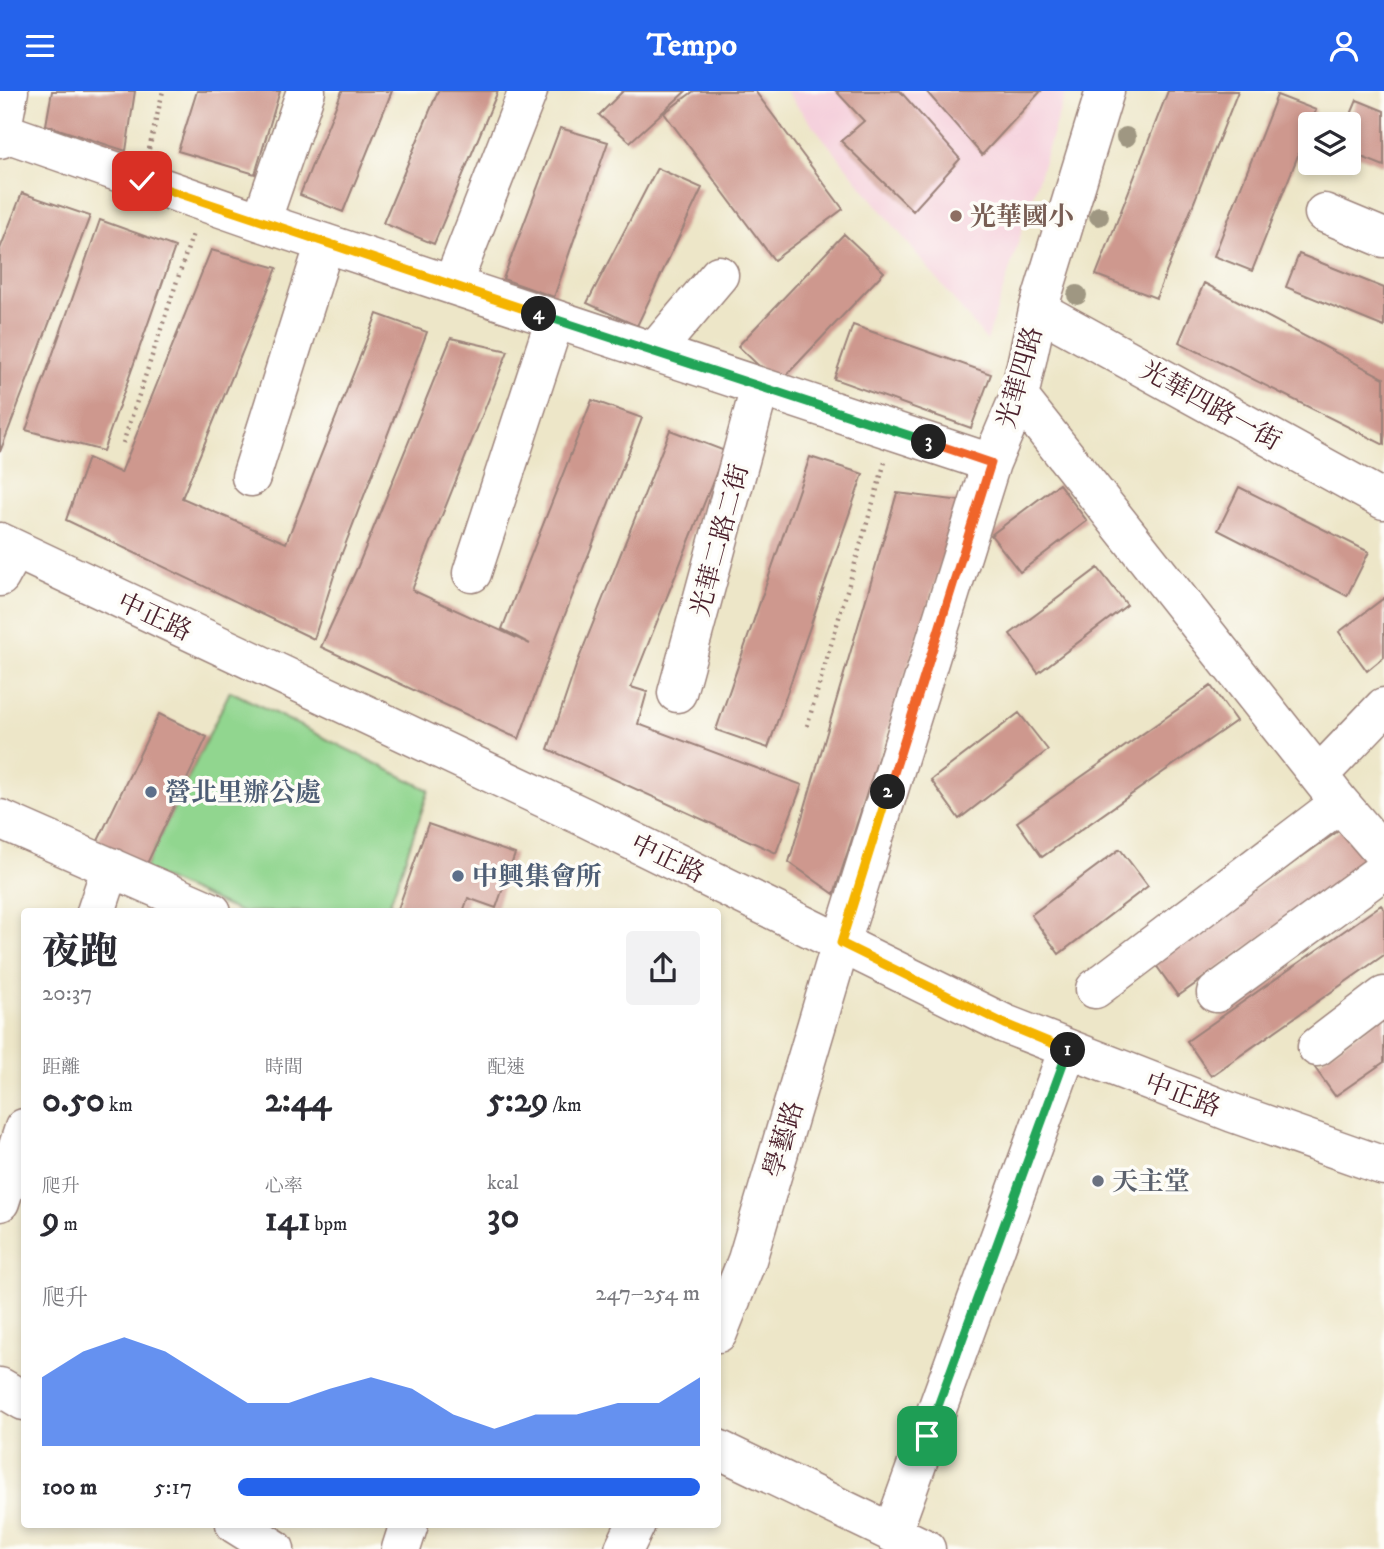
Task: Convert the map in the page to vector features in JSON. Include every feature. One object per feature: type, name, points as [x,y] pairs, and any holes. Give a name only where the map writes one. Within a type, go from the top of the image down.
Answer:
[{"type":"street","points":[[9,91],[1,135],[991,463]]},
{"type":"street","points":[[261,222],[306,91]]},
{"type":"street","points":[[452,285],[528,91]]},
{"type":"street","name":"光華四路","points":[[841,943],[991,463],[1019,397],[1038,310],[1105,91]]},
{"type":"street","points":[[1324,213],[1384,238]]},
{"type":"street","points":[[251,477],[325,243]]},
{"type":"street","points":[[654,352],[719,275]]},
{"type":"street","name":"光華四路一街","points":[[1038,310],[1384,500]]},
{"type":"street","points":[[472,573],[555,319]]},
{"type":"street","name":"光華二路二街","points":[[677,693],[760,387]]},
{"type":"street","points":[[1019,397],[1384,854]]},
{"type":"street","name":"中正路","points":[[5,556],[584,817],[1005,1024],[1233,1113],[1384,1166]]},
{"type":"street","points":[[1096,989],[1330,788],[1384,707]]},
{"type":"street","points":[[0,819],[203,908]]},
{"type":"street","points":[[97,908],[111,867]]},
{"type":"street","points":[[1216,993],[1384,870]]},
{"type":"street","name":"學藝路","points":[[721,1325],[747,1260],[841,943]]},
{"type":"street","points":[[1317,1048],[1384,996]]},
{"type":"street","points":[[721,1449],[909,1541],[1068,1049]]},
{"type":"street","points":[[0,1202],[21,1137]]},
{"type":"street","points":[[0,1387],[21,1399]]},
{"type":"street","points":[[241,1528],[275,1549]]},
{"type":"street","points":[[401,1549],[408,1528]]},
{"type":"street","points":[[624,1549],[634,1528]]},
{"type":"path","points":[[142,181],[163,91]]},
{"type":"path","points":[[122,443],[204,202]]},
{"type":"path","points":[[807,726],[894,431]]},
{"type":"shaded area","name":"光華國小","points":[[785,91],[1066,91],[987,341]]},
{"type":"green space","points":[[230,691],[429,790],[388,908],[231,908],[144,870]]},
{"type":"building","points":[[52,91],[135,91],[126,151],[46,125]]},
{"type":"building","points":[[197,91],[280,91],[255,174],[178,151]]},
{"type":"building","points":[[342,91],[392,91],[343,212],[300,195]]},
{"type":"building","points":[[438,91],[498,91],[434,244],[383,223]]},
{"type":"building","points":[[623,91],[686,91],[630,142],[599,115]]},
{"type":"building","points":[[694,91],[755,91],[843,209],[774,260],[664,113]]},
{"type":"building","points":[[836,91],[900,91],[960,159],[913,211],[841,141],[864,121]]},
{"type":"building","points":[[926,91],[1041,91],[982,155]]},
{"type":"building","points":[[1168,91],[1238,91],[1156,298],[1096,275]]},
{"type":"building","points":[[1277,95],[1316,110],[1298,112],[1298,155],[1252,271],[1214,256]]},
{"type":"building","points":[[1357,100],[1384,111],[1384,166],[1361,157],[1361,112],[1352,112]]},
{"type":"building","points":[[560,128],[608,142],[554,297],[503,279]]},
{"type":"building","points":[[657,168],[702,188],[637,326],[587,303]]},
{"type":"building","points":[[22,193],[90,216],[0,452],[0,249]]},
{"type":"building","points":[[100,220],[175,247],[103,451],[26,430]]},
{"type":"building","points":[[844,234],[884,272],[778,384],[738,346]]},
{"type":"building","points":[[211,250],[277,268],[182,498],[286,543],[377,314],[427,332],[337,566],[314,639],[66,520],[88,458],[121,473]]},
{"type":"building","points":[[1299,254],[1384,288],[1384,327],[1286,287]]},
{"type":"building","points":[[1204,283],[1384,378],[1384,445],[1179,342]]},
{"type":"building","points":[[853,325],[991,374],[971,428],[834,379]]},
{"type":"building","points":[[451,338],[508,351],[412,590],[530,644],[502,629],[592,400],[642,418],[519,739],[321,647],[358,566]]},
{"type":"building","points":[[670,430],[725,451],[631,687],[647,692],[638,724],[802,785],[776,853],[548,749],[576,666]]},
{"type":"building","points":[[810,457],[863,474],[768,748],[716,730]]},
{"type":"building","points":[[1059,484],[1087,521],[1020,572],[991,535]]},
{"type":"building","points":[[1239,487],[1369,552],[1347,596],[1218,530]]},
{"type":"building","points":[[897,493],[962,501],[834,894],[789,862]]},
{"type":"building","points":[[1098,568],[1127,605],[1038,673],[1010,634]]},
{"type":"building","points":[[1384,598],[1384,657],[1367,671],[1339,632]]},
{"type":"building","points":[[1211,686],[1236,721],[1042,857],[1017,822]]},
{"type":"building","points":[[1019,713],[1048,750],[959,819],[931,780]]},
{"type":"building","name":"營北里辦公處","points":[[159,714],[207,737],[144,870],[95,847]]},
{"type":"building","name":"中興集會所","points":[[428,824],[515,854],[496,908],[468,898],[464,908],[398,908]]},
{"type":"building","points":[[1347,825],[1372,860],[1178,996],[1153,961]]},
{"type":"building","points":[[1120,849],[1148,886],[1059,954],[1031,915]]},
{"type":"building","points":[[1381,905],[1384,909],[1384,955],[1211,1076],[1187,1041]]},
{"type":"building","points":[[1384,1015],[1384,1062],[1335,1096],[1313,1065]]},
{"type":"place","name":"光華國小","points":[[956,216]]},
{"type":"place","name":"營北里辦公處","points":[[151,792]]},
{"type":"place","name":"中興集會所","points":[[458,876]]},
{"type":"place","name":"天主堂","points":[[1098,1181]]},
{"type":"route","points":[[142,181],[991,463],[841,943],[1005,1024],[1068,1049],[927,1436]]}]
